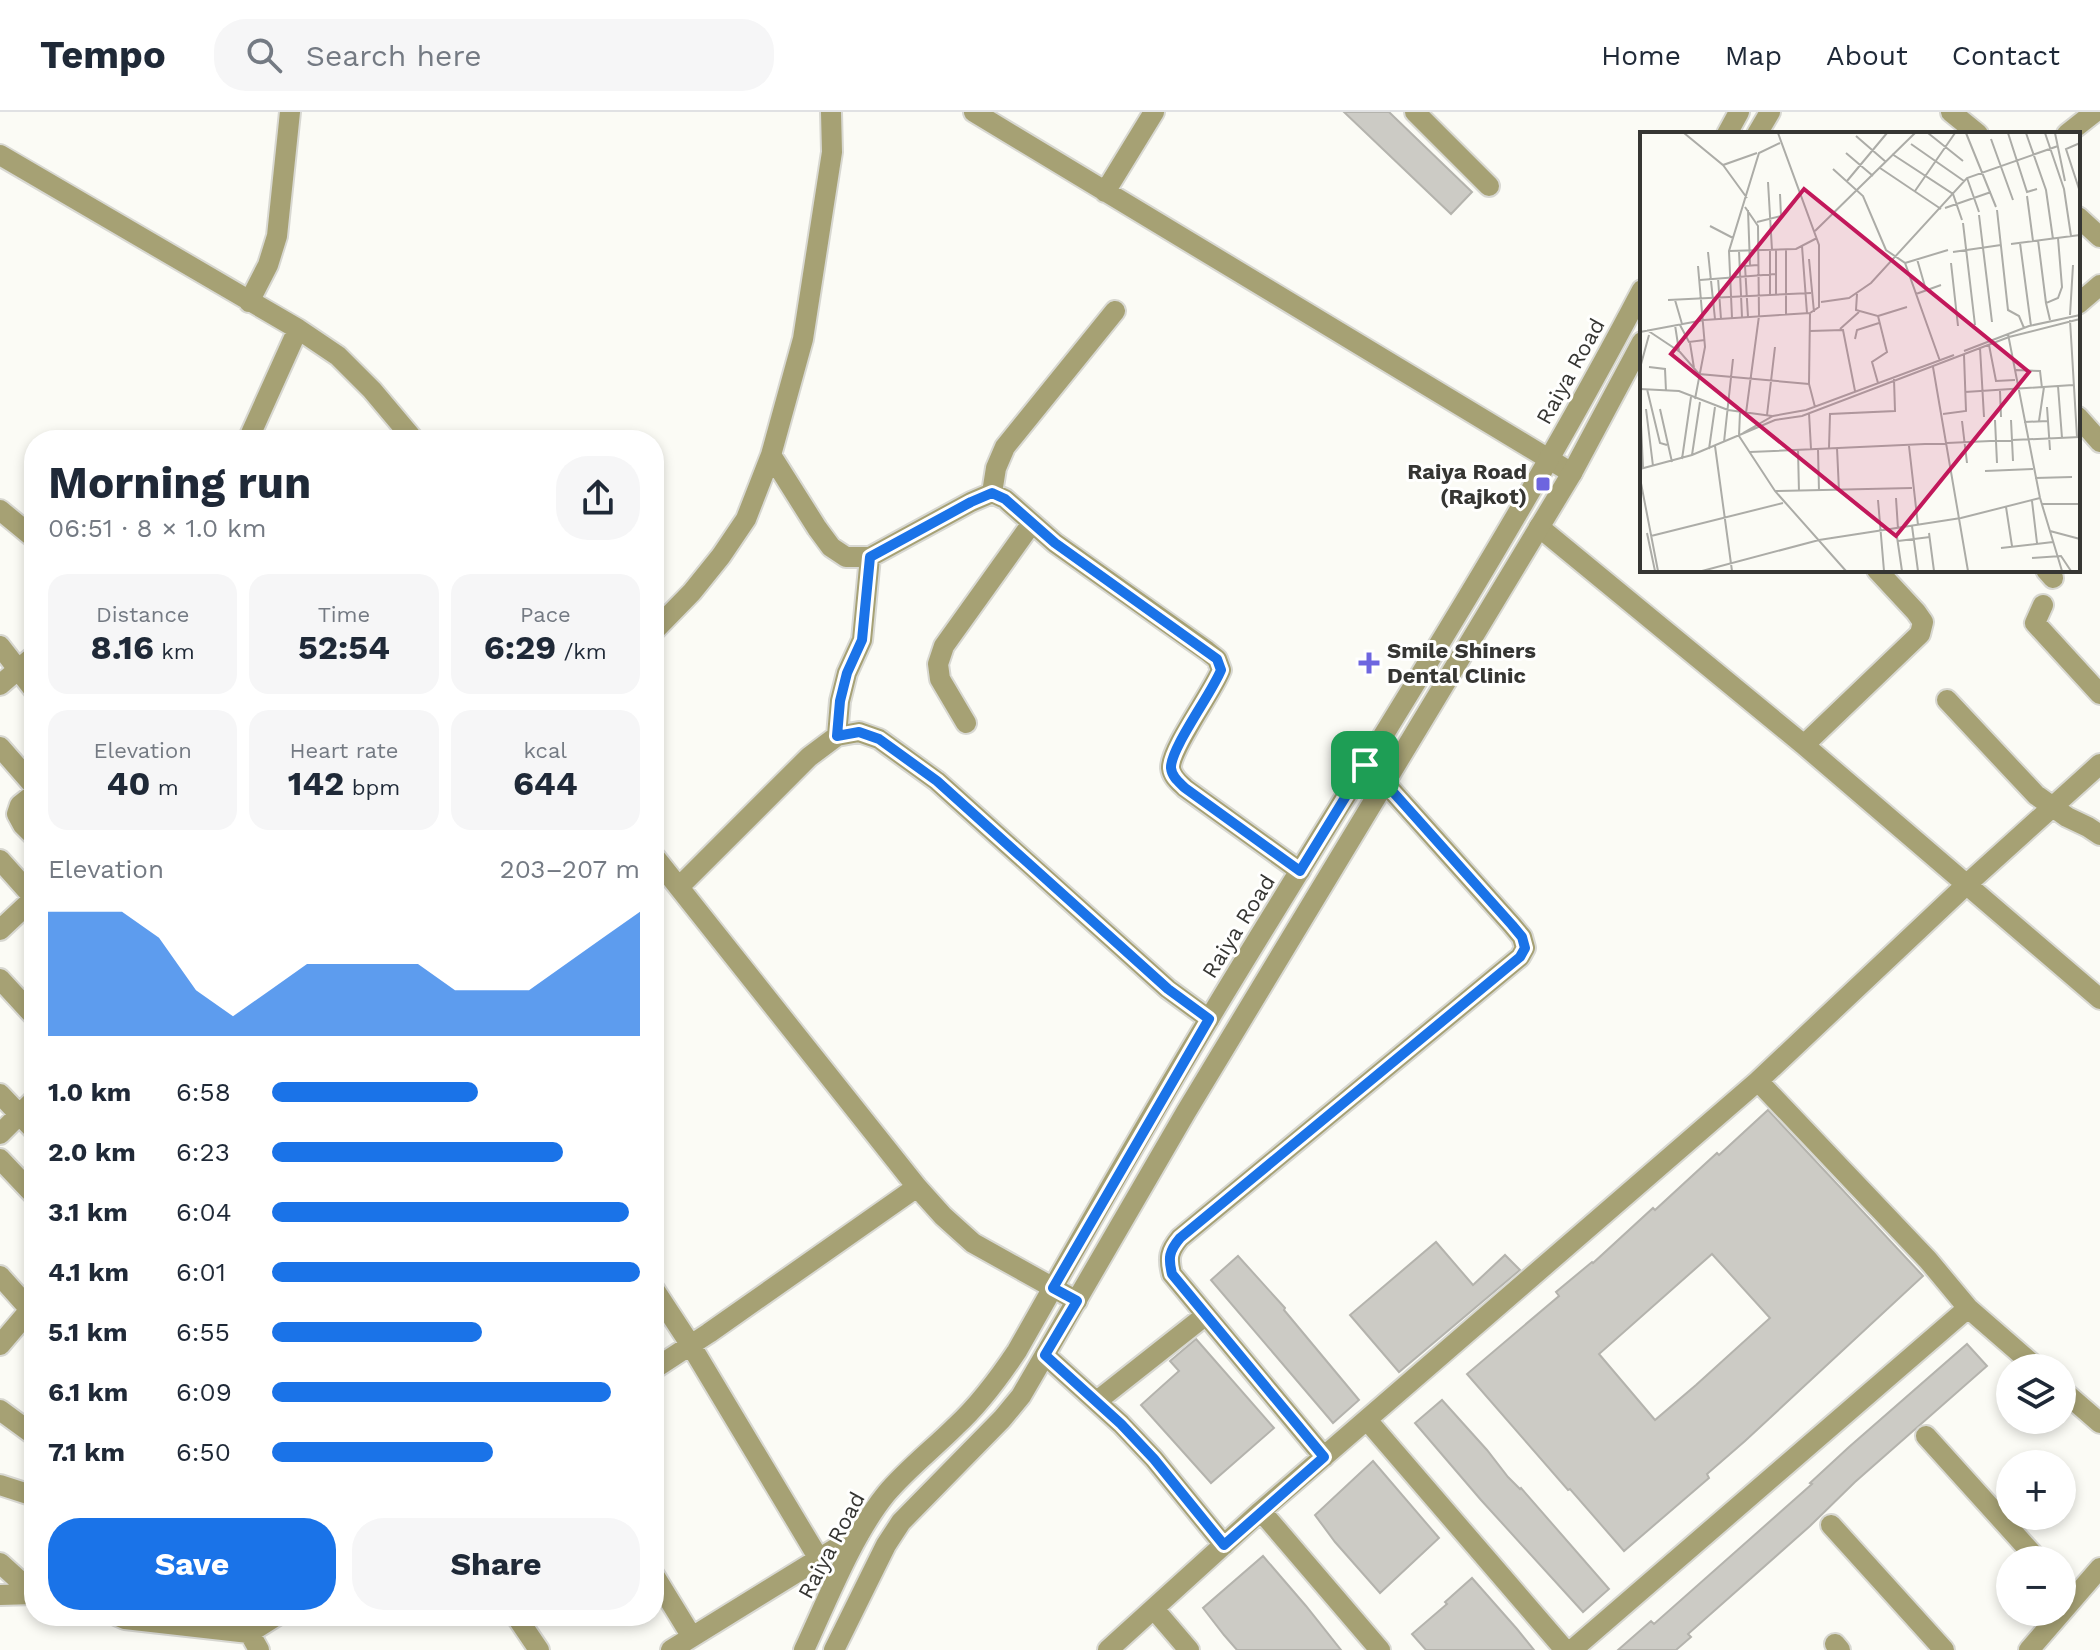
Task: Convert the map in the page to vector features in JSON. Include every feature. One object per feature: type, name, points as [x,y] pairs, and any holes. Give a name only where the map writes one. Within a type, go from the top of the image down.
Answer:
[{"type":"street","points":[[249,302],[268,265],[277,236],[290,112]]},
{"type":"street","points":[[664,621],[692,592],[746,519],[771,455],[803,339],[832,152],[831,112]]},
{"type":"street","points":[[974,112],[1572,473]]},
{"type":"street","points":[[1415,112],[1489,186]]},
{"type":"street","points":[[1728,132],[1739,112]]},
{"type":"street","points":[[1758,132],[1770,112]]},
{"type":"street","points":[[1951,112],[1976,132]]},
{"type":"street","points":[[2070,132],[2095,112]]},
{"type":"street","points":[[1105,192],[1145,115]]},
{"type":"street","points":[[0,155],[298,329],[338,356],[406,430]]},
{"type":"street","points":[[2080,219],[2100,237]]},
{"type":"street","points":[[2080,302],[2100,285]]},
{"type":"street","name":"Raiya Road","points":[[804,1650],[859,1534],[886,1494],[918,1460],[958,1425],[996,1383],[1017,1351],[1209,1019],[1548,459],[1640,294]]},
{"type":"street","points":[[992,493],[996,468],[1005,447],[1115,311]]},
{"type":"street","points":[[253,430],[298,329]]},
{"type":"street","points":[[834,1650],[886,1545],[901,1522],[1021,1396],[1186,1112],[1572,473],[1640,346]]},
{"type":"street","points":[[2080,419],[2100,442]]},
{"type":"street","points":[[771,455],[831,547],[846,557],[870,557],[992,493],[1005,499],[1055,543],[1217,659],[1221,670],[1175,751],[1170,765],[1173,777],[1300,871]]},
{"type":"street","points":[[0,510],[24,530]]},
{"type":"street","points":[[966,723],[940,679],[938,664],[944,646],[1032,523]]},
{"type":"street","points":[[1539,527],[1804,745],[2100,999]]},
{"type":"street","points":[[837,736],[840,701],[847,673],[862,640],[870,557]]},
{"type":"street","points":[[1804,745],[1920,634],[1923,622],[1879,572]]},
{"type":"street","points":[[2043,605],[2035,623],[2100,694]]},
{"type":"street","points":[[0,646],[24,678]]},
{"type":"street","points":[[0,685],[24,665]]},
{"type":"street","points":[[1947,700],[2036,795],[2100,835]]},
{"type":"street","points":[[679,887],[809,757],[837,736],[859,732],[879,739],[937,781],[1168,989],[1209,1019]]},
{"type":"street","points":[[0,747],[24,775]]},
{"type":"street","points":[[1108,1650],[1261,1511],[1758,1081],[2100,764]]},
{"type":"street","points":[[1324,1457],[1172,1274],[1168,1261],[1171,1249],[1180,1238],[1520,957],[1525,948],[1522,937],[1512,925],[1385,783],[1365,765]]},
{"type":"street","points":[[24,802],[17,814],[24,826]]},
{"type":"street","points":[[0,860],[24,887]]},
{"type":"street","points":[[664,868],[943,1216],[973,1243],[1077,1301]]},
{"type":"street","points":[[0,930],[24,907]]},
{"type":"street","points":[[0,979],[24,1005]]},
{"type":"street","points":[[1758,1081],[1928,1260],[1968,1308],[2021,1354]]},
{"type":"street","points":[[0,1094],[24,1106]]},
{"type":"street","points":[[0,1134],[24,1110]]},
{"type":"street","points":[[0,1159],[24,1184]]},
{"type":"street","points":[[664,1362],[917,1187]]},
{"type":"street","points":[[0,1276],[24,1300]]},
{"type":"street","points":[[664,1304],[819,1559]]},
{"type":"street","points":[[1572,1650],[1968,1308]]},
{"type":"street","points":[[1097,1401],[1206,1315]]},
{"type":"street","points":[[0,1345],[24,1319]]},
{"type":"street","points":[[1045,1355],[1097,1401],[1154,1459],[1224,1545]]},
{"type":"street","points":[[2076,1402],[2100,1423]]},
{"type":"street","points":[[0,1410],[24,1428]]},
{"type":"street","points":[[1367,1420],[1565,1650]]},
{"type":"street","points":[[1926,1436],[2025,1546]]},
{"type":"street","points":[[0,1485],[24,1493]]},
{"type":"street","points":[[1261,1511],[1380,1650]]},
{"type":"street","points":[[1831,1525],[1944,1650]]},
{"type":"street","points":[[671,1650],[859,1534]]},
{"type":"street","points":[[0,1563],[24,1586]]},
{"type":"street","points":[[2076,1586],[2100,1568]]},
{"type":"street","points":[[664,1591],[692,1637]]},
{"type":"street","points":[[0,1595],[24,1594]]},
{"type":"street","points":[[1154,1609],[1189,1650]]},
{"type":"street","points":[[217,1626],[249,1633]]},
{"type":"street","points":[[523,1626],[539,1650]]},
{"type":"street","points":[[2029,1650],[2045,1626]]},
{"type":"building","points":[[1344,112],[1389,112],[1472,192],[1451,214]]},
{"type":"building","points":[[1768,1110],[1923,1276],[1707,1474],[1709,1478],[1624,1551],[1467,1374],[1559,1296],[1556,1292],[1653,1208],[1655,1210],[1717,1153],[1719,1155]],"holes":[[[1712,1254],[1770,1318],[1655,1420],[1599,1354]]]},
{"type":"building","points":[[1436,1242],[1473,1285],[1505,1255],[1520,1270],[1399,1372],[1350,1315]]},
{"type":"building","points":[[1238,1256],[1285,1308],[1359,1400],[1333,1423],[1211,1280]]},
{"type":"building","points":[[1196,1339],[1274,1428],[1211,1483],[1141,1405],[1179,1371],[1170,1361]]},
{"type":"building","points":[[1967,1344],[1987,1366],[1688,1634],[1691,1637],[1676,1650],[1618,1650],[1651,1621],[1654,1624]]},
{"type":"building","points":[[1442,1400],[1609,1589],[1583,1612],[1415,1423]]},
{"type":"building","points":[[1373,1461],[1439,1538],[1380,1593],[1315,1515]]},
{"type":"building","points":[[1263,1556],[1341,1650],[1237,1650],[1224,1635],[1203,1608]]},
{"type":"building","points":[[1472,1578],[1534,1650],[1426,1650],[1412,1634]]},
{"type":"place","name":"Raiya Road (Rajkot)","points":[[1543,484]]},
{"type":"place","name":"Smile Shiners Dental Clinic","points":[[1369,663]]},
{"type":"route","points":[[992,493],[1005,499],[1055,543],[1217,659],[1221,670],[1175,751],[1170,765],[1173,777],[1300,871],[1365,765],[1385,783],[1512,925],[1522,937],[1525,948],[1520,957],[1180,1238],[1171,1249],[1168,1261],[1172,1274],[1324,1457],[1224,1545],[1154,1459],[1083,1387],[1045,1355],[1077,1301],[1053,1288],[1209,1019],[1168,989],[937,781],[879,739],[859,732],[837,736],[840,701],[847,673],[862,640],[870,557],[971,502],[992,493]]}]
